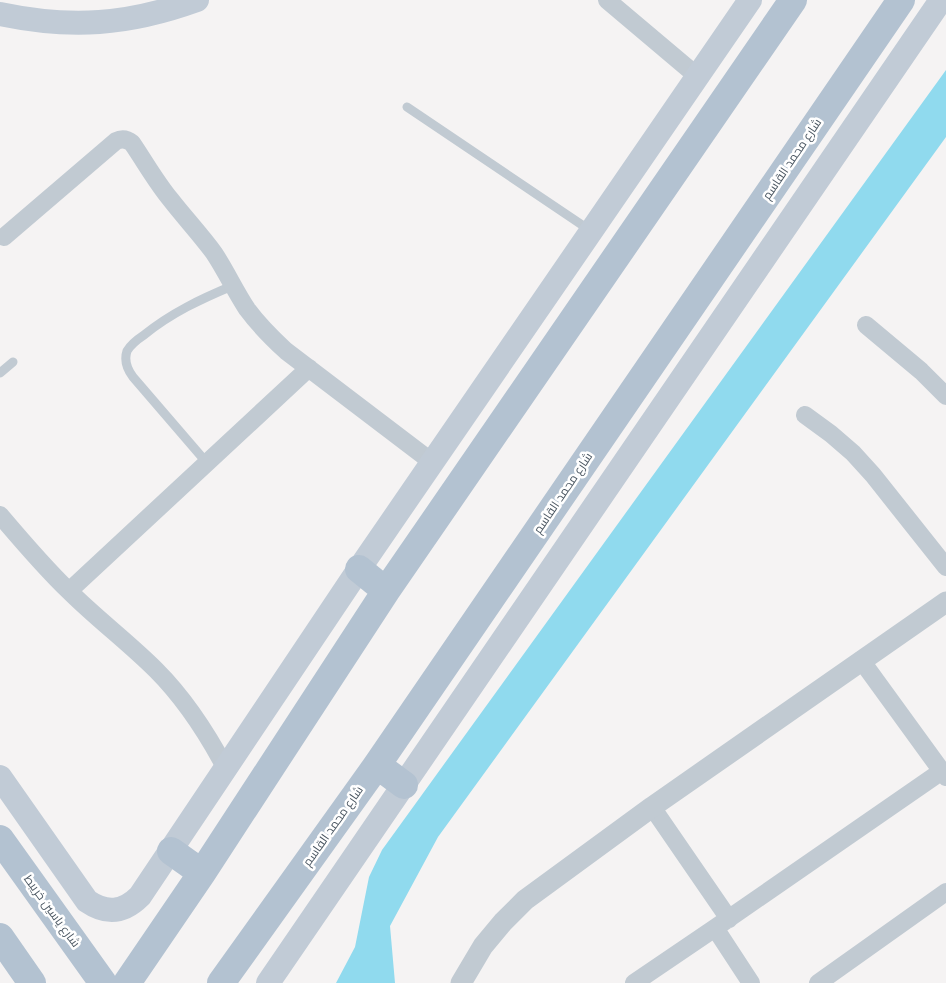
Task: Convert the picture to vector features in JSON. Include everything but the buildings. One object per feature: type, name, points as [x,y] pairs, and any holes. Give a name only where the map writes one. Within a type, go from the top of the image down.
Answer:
[{"type":"main road","points":[[0,14],[23,19],[54,22],[115,21],[146,16],[197,0]]},
{"type":"main road","points":[[0,777],[87,901],[105,910],[116,910],[125,908],[140,896],[359,569],[750,0]]},
{"type":"main road","points":[[127,983],[202,873],[386,591],[793,0]]},
{"type":"main road","name":"شارع محمد القاسم","points":[[221,983],[377,765],[901,0]]},
{"type":"main road","points":[[268,983],[941,0]]},
{"type":"main road","points":[[359,569],[386,591]]},
{"type":"main road","points":[[377,765],[404,784]]},
{"type":"main road","name":"شارع ياسين خريبط","points":[[0,839],[103,983]]},
{"type":"main road","points":[[171,851],[202,873]]},
{"type":"main road","points":[[0,937],[32,983]]},
{"type":"street","points":[[607,0],[697,76]]},
{"type":"street","points":[[4,237],[116,141],[124,139],[132,143],[170,199],[214,253],[248,310],[266,331],[286,351],[432,462]]},
{"type":"street","points":[[866,325],[921,370],[946,396]]},
{"type":"street","points":[[69,591],[308,368]]},
{"type":"street","points":[[805,415],[853,453],[946,566]]},
{"type":"street","points":[[0,514],[39,560],[69,591],[156,670],[176,692],[203,729],[226,769]]},
{"type":"street","points":[[461,983],[483,946],[525,900],[652,807],[946,602]]},
{"type":"street","points":[[634,983],[944,774],[861,660]]},
{"type":"street","points":[[652,807],[722,924],[751,983]]},
{"type":"street","points":[[818,983],[946,892]]},
{"type":"lane","points":[[407,107],[591,231]]},
{"type":"lane","points":[[207,463],[128,371],[126,358],[131,345],[153,327],[192,304],[232,286]]},
{"type":"lane","points":[[0,373],[13,362]]},
{"type":"water","points":[[946,70],[946,137],[438,837],[390,926],[395,983],[336,983],[355,947],[369,877],[382,850]]}]
